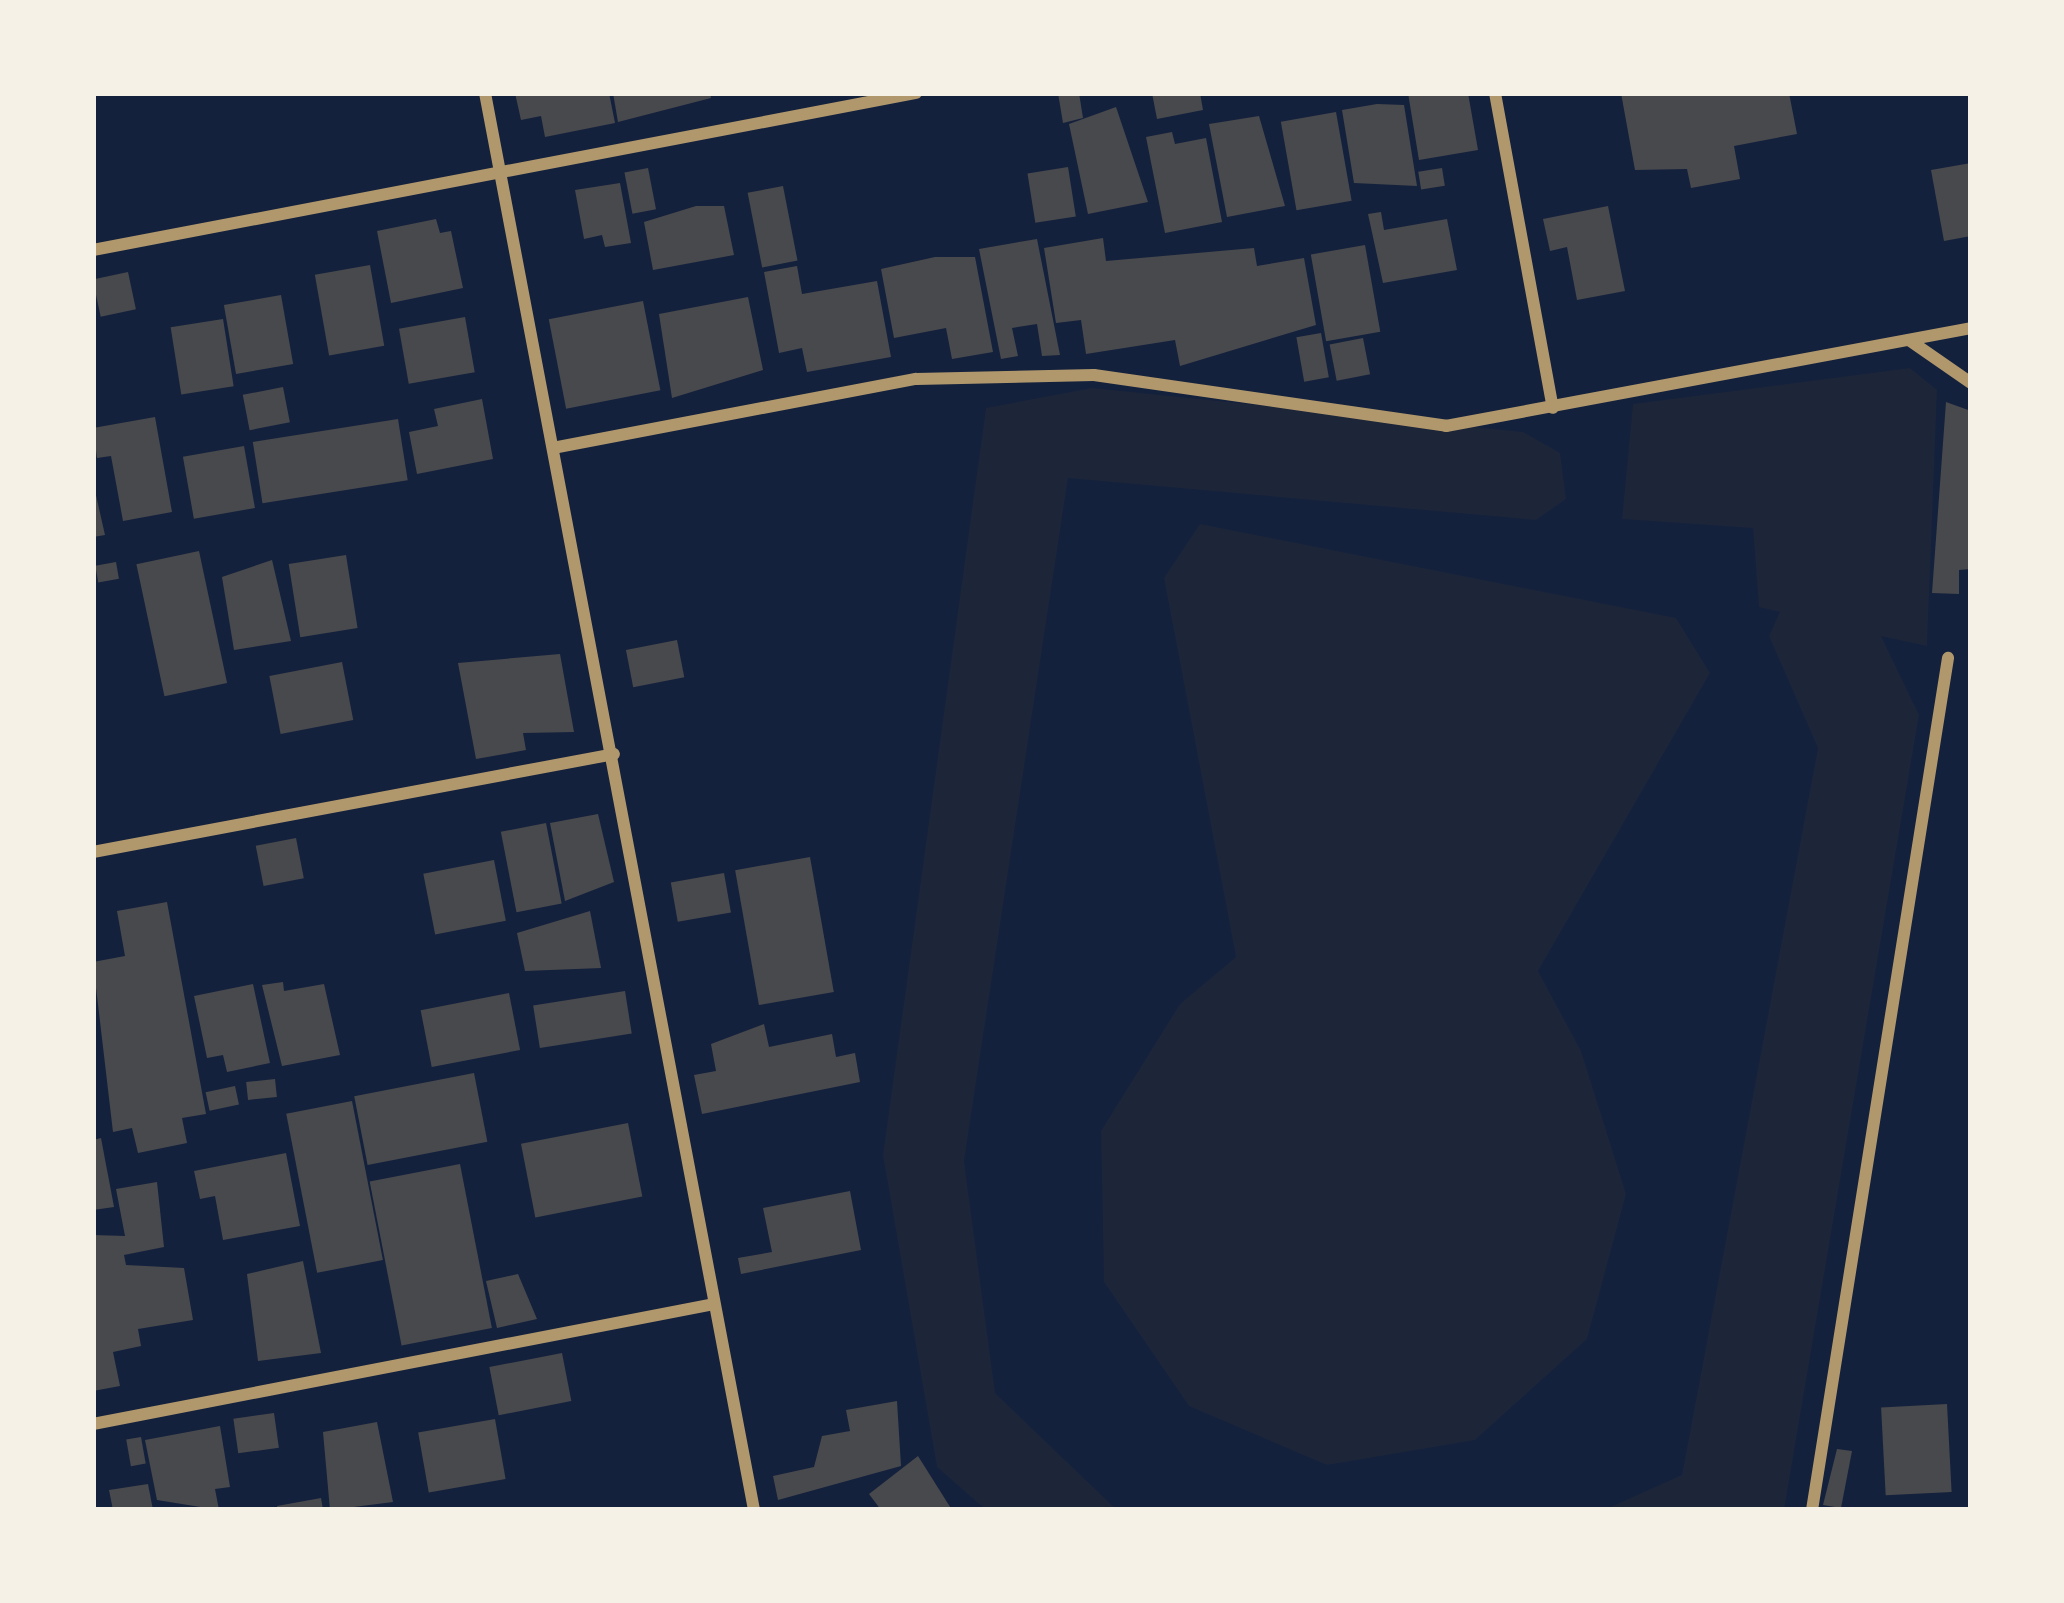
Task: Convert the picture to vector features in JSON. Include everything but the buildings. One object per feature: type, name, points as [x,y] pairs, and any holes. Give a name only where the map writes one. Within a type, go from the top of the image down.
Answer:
[{"type":"street","points":[[485,93],[558,447],[754,1510]]},
{"type":"street","points":[[93,250],[916,93]]},
{"type":"street","points":[[1495,93],[1553,408]]},
{"type":"street","points":[[558,447],[916,379],[1094,375],[1446,426],[1971,328]]},
{"type":"street","points":[[1909,340],[1971,383]]},
{"type":"street","points":[[1813,1510],[1948,658]]},
{"type":"street","points":[[93,852],[614,754]]},
{"type":"street","points":[[93,1424],[714,1304]]},
{"type":"shaded area","points":[[1910,368],[1937,390],[1927,646],[1881,636],[1919,715],[1784,1510],[1604,1510],[1682,1475],[1818,748],[1769,636],[1780,612],[1759,607],[1753,528],[1622,519],[1633,404]]},
{"type":"shaded area","points":[[1092,388],[1523,432],[1560,453],[1566,499],[1536,520],[1068,478],[964,1161],[995,1393],[1117,1510],[986,1510],[937,1467],[883,1155],[986,408]]},
{"type":"shaded area","points":[[1200,524],[1676,618],[1710,673],[1538,971],[1581,1051],[1626,1194],[1587,1339],[1475,1440],[1327,1465],[1189,1406],[1104,1282],[1101,1131],[1180,1004],[1236,957],[1164,578]]}]
